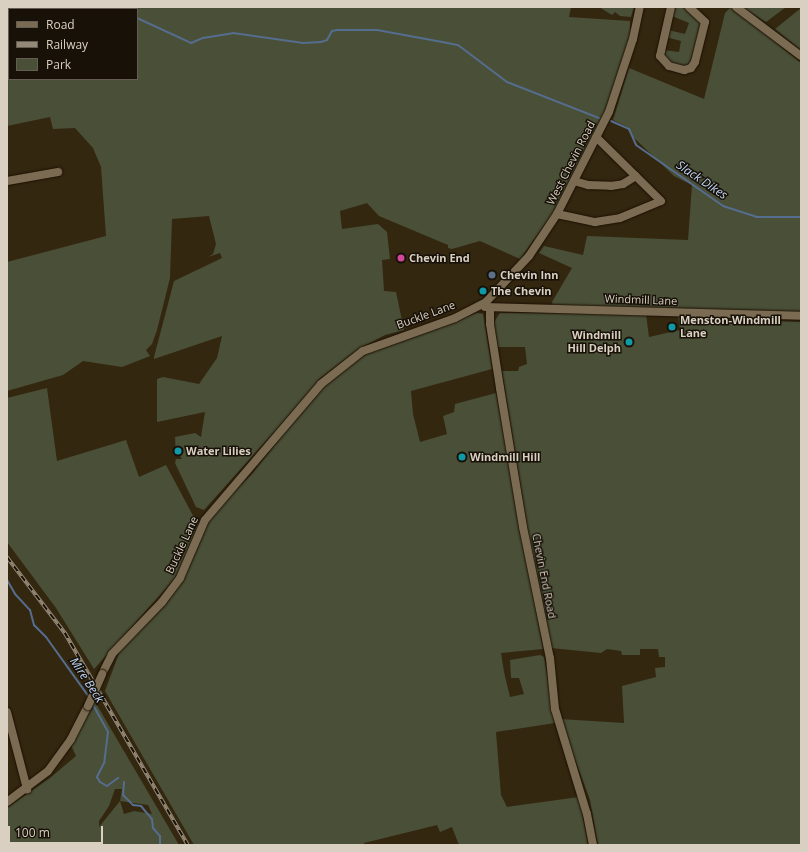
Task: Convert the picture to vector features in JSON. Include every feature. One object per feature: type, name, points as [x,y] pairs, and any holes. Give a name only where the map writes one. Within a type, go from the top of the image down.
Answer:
[{"type":"street","name":"West Chevin Road","points":[[480,305],[498,290],[529,256],[558,214],[610,112],[624,71],[640,7]]},
{"type":"street","points":[[671,7],[660,56],[669,66],[684,70],[691,68],[695,62],[705,22],[689,7]]},
{"type":"street","points":[[736,7],[801,56]]},
{"type":"street","points":[[558,214],[595,222],[620,218],[661,201],[596,137]]},
{"type":"street","points":[[7,181],[58,172]]},
{"type":"street","points":[[574,181],[588,185],[610,186],[623,184],[636,176]]},
{"type":"street","name":"Windmill Lane","points":[[480,305],[490,308],[801,316]]},
{"type":"street","name":"Buckle Lane","points":[[7,802],[27,789],[48,771],[71,739],[112,654],[162,602],[180,578],[205,520],[321,384],[363,350],[455,318],[480,305]]},
{"type":"street","name":"Chevin End Road","points":[[490,308],[490,324],[500,390],[523,527],[550,658],[555,709],[585,807],[593,845]]},
{"type":"street","points":[[7,712],[27,789]]},
{"type":"green space","points":[[571,7],[569,17],[630,21],[630,40],[607,108],[551,216],[520,259],[480,241],[452,249],[448,248],[448,245],[379,216],[367,203],[340,211],[342,229],[378,224],[387,232],[390,259],[382,260],[384,291],[396,292],[404,330],[385,335],[358,349],[318,380],[318,383],[204,510],[196,507],[175,463],[176,459],[182,459],[180,456],[176,456],[175,437],[195,433],[201,437],[205,412],[157,422],[157,379],[163,377],[199,384],[217,358],[222,336],[154,359],[154,357],[174,281],[222,258],[220,253],[208,257],[213,254],[216,244],[209,216],[172,219],[170,278],[157,330],[152,344],[146,350],[150,356],[122,367],[83,361],[63,375],[7,391],[7,262],[106,236],[101,167],[93,148],[75,128],[53,129],[50,117],[7,126],[7,19],[8,80],[138,80],[138,8],[128,8]]},
{"type":"green space","points":[[599,7],[634,7],[631,17],[620,16],[615,12],[612,15]]},
{"type":"green space","points":[[676,7],[685,7],[698,16],[703,24],[692,64],[686,67],[671,64],[665,59],[663,50],[679,52],[681,41],[666,37],[668,30],[685,34],[689,23],[672,16]]},
{"type":"green space","points":[[731,7],[801,63],[801,313],[553,306],[552,302],[572,268],[539,253],[544,246],[583,255],[587,236],[688,240],[692,185],[674,176],[631,135],[627,127],[613,120],[629,68],[704,99],[725,13]]},
{"type":"green space","points":[[742,7],[786,7],[766,22]]},
{"type":"green space","points":[[801,8],[801,50],[775,29]]},
{"type":"green space","points":[[477,313],[483,314],[492,369],[411,391],[413,414],[420,442],[447,434],[443,416],[454,412],[455,404],[496,393],[543,649],[501,653],[504,672],[510,697],[524,694],[519,678],[511,678],[510,660],[540,655],[544,657],[555,723],[496,732],[501,795],[507,807],[579,797],[588,845],[459,845],[452,827],[440,832],[437,825],[364,843],[364,845],[194,845],[105,691],[121,648],[166,603],[207,523],[219,507],[252,474],[321,387],[373,349]]},
{"type":"green space","points":[[500,313],[646,314],[649,337],[680,330],[678,317],[801,322],[801,845],[598,845],[590,800],[560,719],[624,723],[622,686],[656,677],[655,668],[665,667],[665,657],[659,657],[658,649],[640,649],[640,655],[622,655],[621,651],[607,649],[601,653],[551,648],[535,575],[502,371],[518,371],[519,367],[527,364],[525,347],[498,347],[494,322]]},
{"type":"green space","points":[[47,388],[57,461],[126,440],[139,477],[166,465],[198,525],[176,577],[94,669],[56,608],[7,542],[7,398]]},
{"type":"green space","points":[[94,700],[179,845],[7,845],[7,808],[50,778],[76,756],[71,745]],"holes":[[[115,789],[122,789],[120,801],[99,827],[99,821],[109,806]],[[120,801],[148,805],[152,814],[134,811],[124,814]]]},
{"type":"waterway","points":[[138,18],[191,43],[203,38],[233,33],[303,43],[321,42],[327,40],[332,31],[377,30],[458,45],[507,82],[599,118]]},
{"type":"waterway","name":"Slack Dikes","points":[[611,121],[629,129],[636,145],[723,206],[756,217],[801,217]]},
{"type":"waterway","name":"Mire Beck","points":[[7,580],[15,594],[30,610],[34,625],[46,637],[89,697]]},
{"type":"waterway","name":"Mire Beck","points":[[92,703],[108,732],[104,763],[97,777],[100,782],[107,786],[118,778]]},
{"type":"waterway","name":"Mire Beck","points":[[124,782],[123,795],[133,805],[141,806],[152,819],[153,828],[160,836],[160,845]]},
{"type":"railway","points":[[7,557],[65,633],[188,845]]},
{"type":"place","name":"Chevin End","points":[[401,258]]},
{"type":"place","name":"Chevin Inn","points":[[492,275]]},
{"type":"place","name":"The Chevin","points":[[483,291]]},
{"type":"place","name":"Menston-Windmill Lane","points":[[672,327]]},
{"type":"place","name":"Windmill Hill Delph","points":[[629,342]]},
{"type":"place","name":"Water Lilies","points":[[178,451]]},
{"type":"place","name":"Windmill Hill","points":[[462,457]]}]
